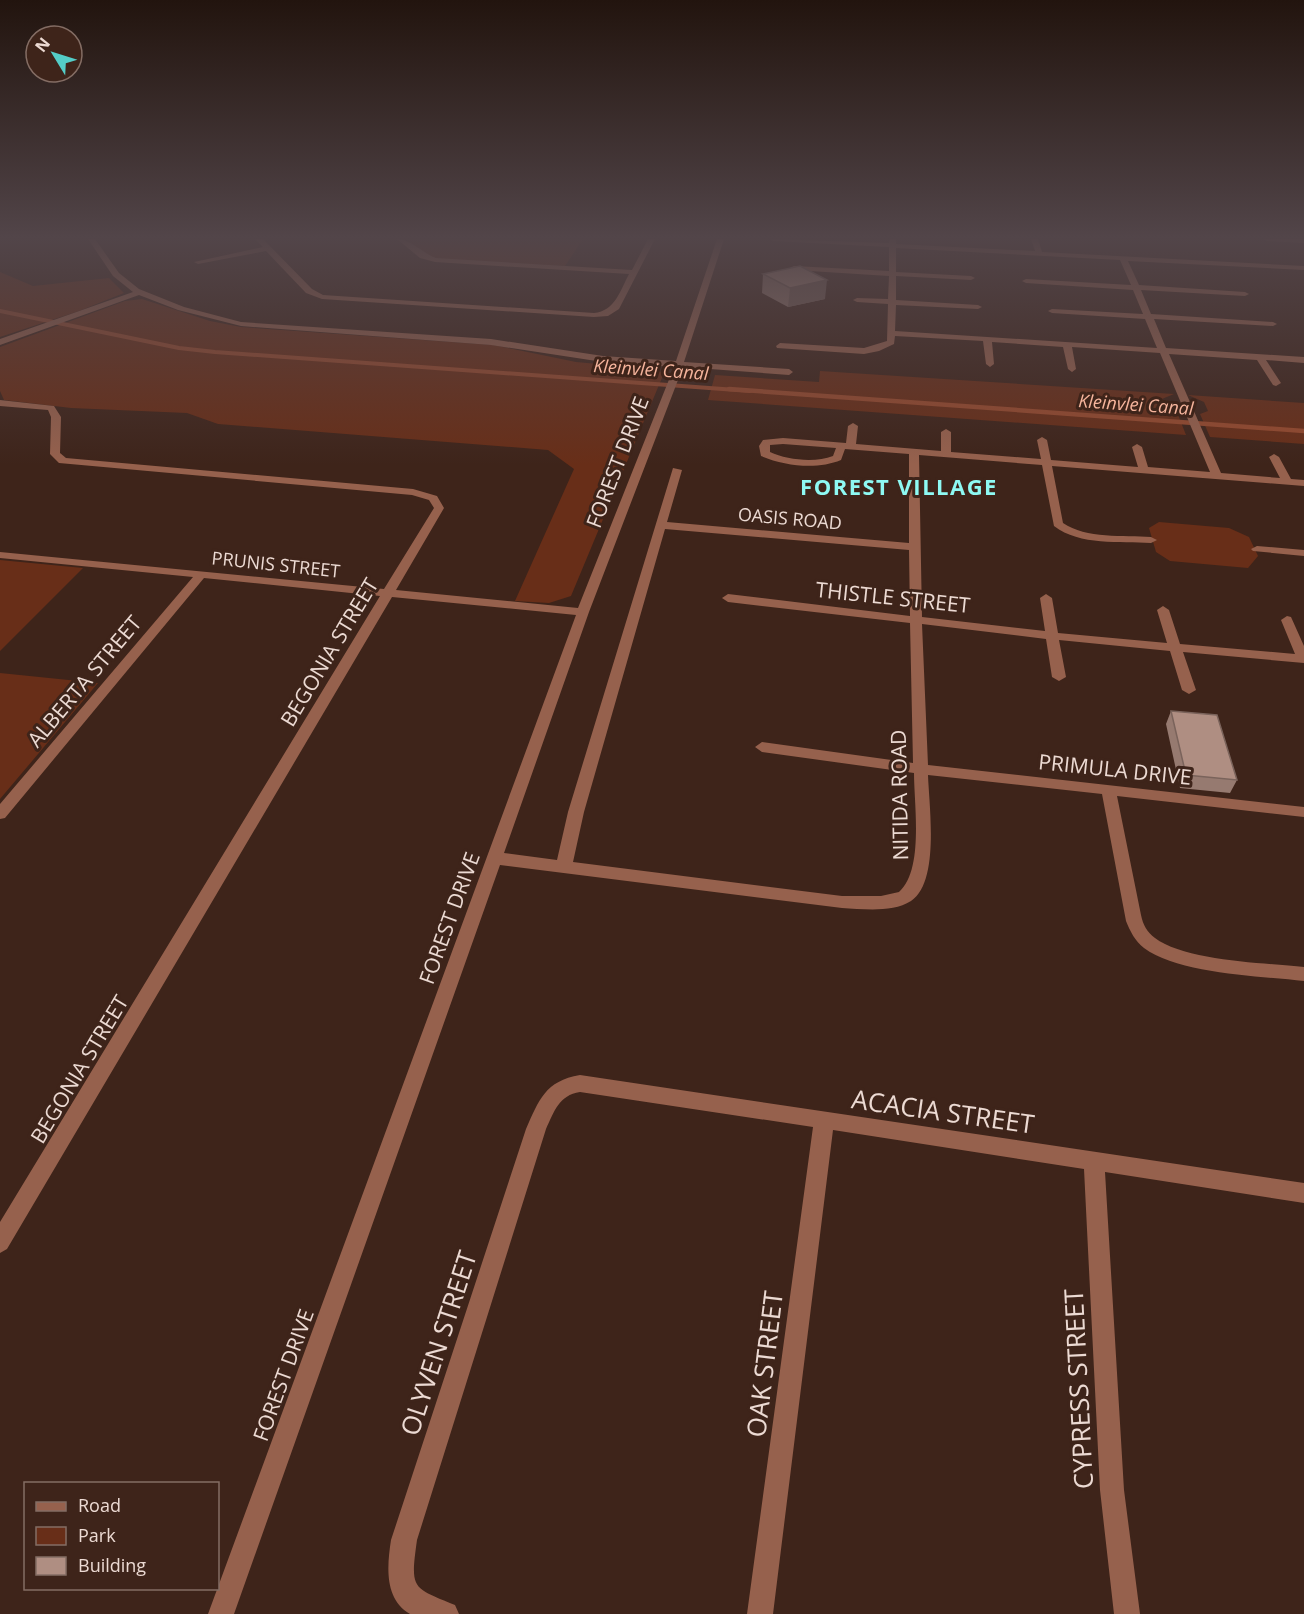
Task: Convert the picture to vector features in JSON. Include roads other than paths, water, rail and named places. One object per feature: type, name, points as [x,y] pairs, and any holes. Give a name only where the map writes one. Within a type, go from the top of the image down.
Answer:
[{"type":"street","points":[[0,342],[79,314]]},
{"type":"street","points":[[204,314],[241,324],[491,342],[677,370],[789,372]]},
{"type":"street","name":"FOREST DRIVE","points":[[221,1614],[583,612],[677,370],[696,314]]},
{"type":"street","points":[[780,346],[870,351],[888,344],[892,339],[892,314]]},
{"type":"street","points":[[1098,314],[1273,324]]},
{"type":"street","points":[[1146,314],[1217,476]]},
{"type":"street","points":[[892,333],[1304,360]]},
{"type":"street","points":[[987,339],[990,364]]},
{"type":"street","points":[[1066,345],[1072,369]]},
{"type":"street","points":[[1260,357],[1276,383]]},
{"type":"street","name":"BEGONIA STREET","points":[[0,403],[51,408],[56,417],[55,454],[59,459],[69,462],[413,492],[428,495],[436,501],[438,511],[0,1242]]},
{"type":"street","points":[[853,426],[846,447],[837,458],[829,463],[774,459],[764,451],[765,444],[773,441],[846,447],[914,452],[1046,463],[1287,481],[1304,483]]},
{"type":"street","points":[[946,432],[946,455]]},
{"type":"street","points":[[1042,440],[1058,524],[1061,529],[1077,534],[1151,540]]},
{"type":"street","points":[[1137,447],[1144,470]]},
{"type":"street","name":"NITIDA ROAD","points":[[494,858],[842,902],[880,903],[905,898],[918,885],[922,864],[914,452]]},
{"type":"street","points":[[1274,457],[1287,481]]},
{"type":"street","points":[[564,866],[576,812],[678,470]]},
{"type":"street","name":"OASIS ROAD","points":[[661,525],[916,547]]},
{"type":"street","points":[[1257,549],[1304,553]]},
{"type":"street","name":"PRUNIS STREET","points":[[0,555],[583,612]]},
{"type":"street","name":"ALBERTA STREET","points":[[0,814],[201,575]]},
{"type":"street","name":"THISTLE STREET","points":[[728,598],[916,618],[1053,636],[1303,659],[1287,620]]},
{"type":"street","points":[[1046,598],[1059,677]]},
{"type":"street","points":[[1163,610],[1190,690]]},
{"type":"street","name":"PRIMULA DRIVE","points":[[762,747],[921,769],[1304,812]]},
{"type":"street","points":[[1108,789],[1132,912],[1139,933],[1150,944],[1169,954],[1194,960],[1304,974]]},
{"type":"street","name":"ACACIA STREET","points":[[574,1083],[1304,1193]]},
{"type":"street","name":"OLYVEN STREET","points":[[446,1614],[415,1602],[404,1588],[399,1567],[404,1540],[536,1129],[553,1094],[563,1086],[574,1083]]},
{"type":"street","name":"OAK STREET","points":[[760,1614],[824,1120]]},
{"type":"street","name":"CYPRESS STREET","points":[[1094,1160],[1112,1490],[1127,1614]]},
{"type":"waterway","name":"Kleinvlei Canal","points":[[16,314],[179,348],[215,352],[750,391]]},
{"type":"waterway","name":"Kleinvlei Canal","points":[[729,389],[1304,431]]},
{"type":"district","name":"FOREST VILLAGE","points":[[899,486]]}]
